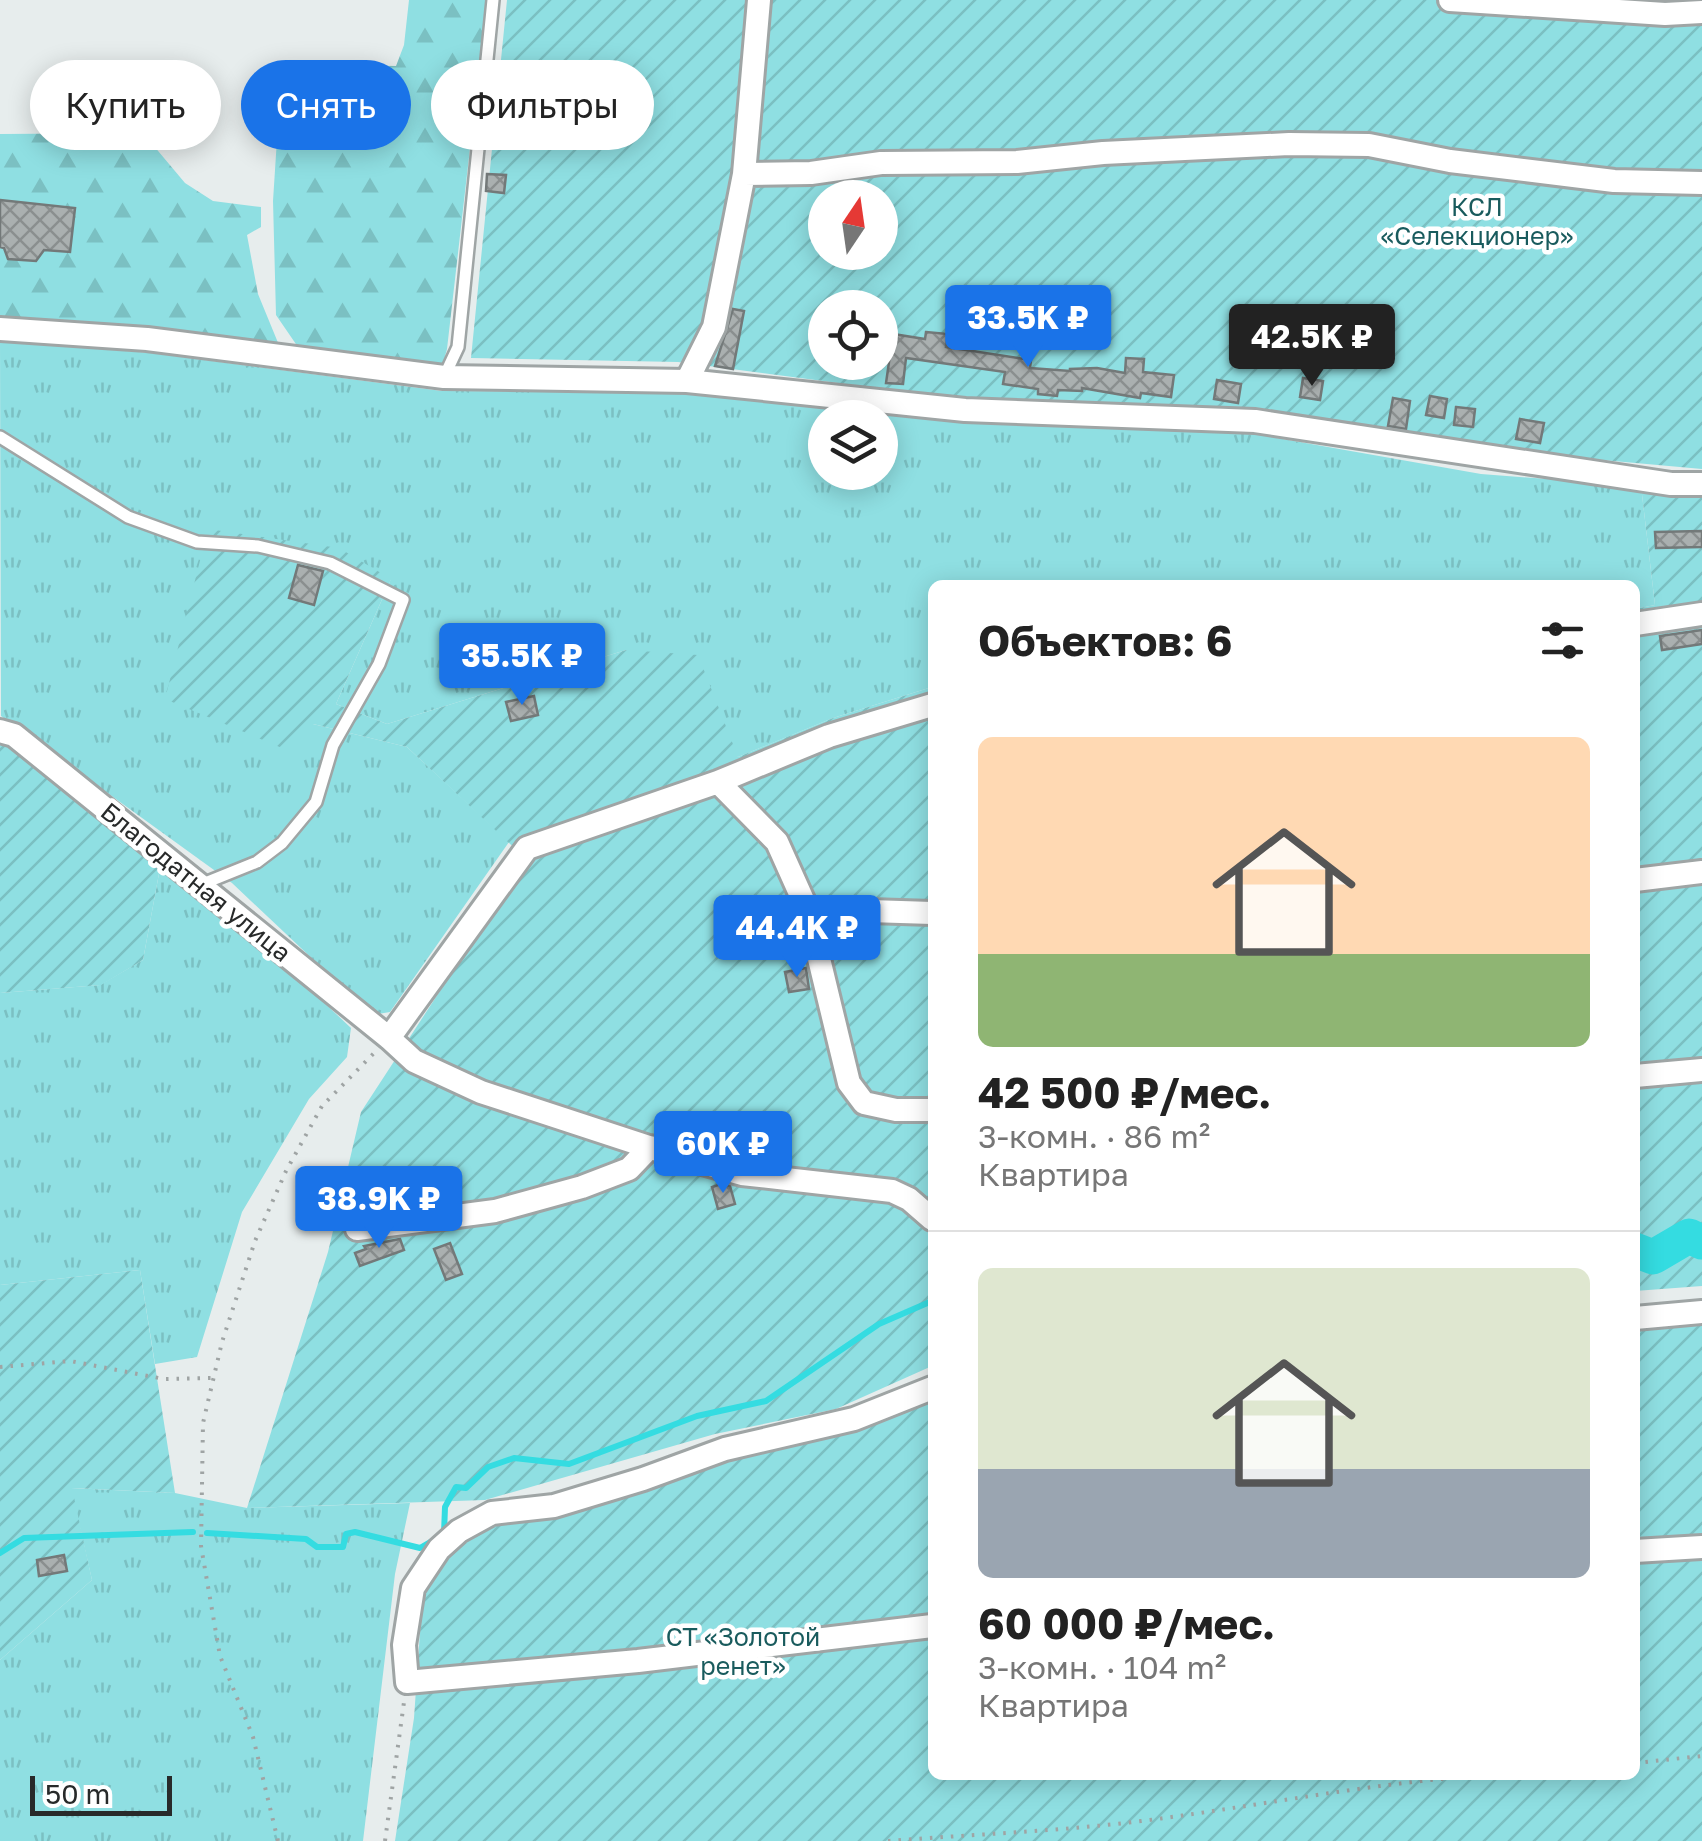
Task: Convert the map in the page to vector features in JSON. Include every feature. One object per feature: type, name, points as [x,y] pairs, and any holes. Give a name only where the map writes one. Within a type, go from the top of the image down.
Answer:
[{"type":"street","points":[[687,380],[714,326],[744,174],[759,0]]},
{"type":"street","points":[[1450,0],[1665,14],[1702,12]]},
{"type":"street","points":[[744,174],[811,173],[881,163],[1017,162],[1103,153],[1369,145],[1450,162],[1614,181],[1702,183]]},
{"type":"street","points":[[0,329],[147,339],[444,378],[687,380],[965,410],[1255,421],[1498,460],[1671,484],[1702,484]]},
{"type":"street","points":[[1640,623],[1702,614]]},
{"type":"street","points":[[389,1038],[526,848],[718,782],[829,736],[928,706]]},
{"type":"street","name":"Благодатная улица","points":[[0,732],[14,734],[414,1062],[481,1092],[650,1147],[742,1174],[892,1191],[910,1199],[928,1215]]},
{"type":"street","points":[[718,782],[777,842],[808,909],[849,1083],[864,1103],[896,1110],[928,1110]]},
{"type":"street","points":[[1640,879],[1702,872]]},
{"type":"street","points":[[808,909],[928,914]]},
{"type":"street","points":[[1640,1076],[1702,1070]]},
{"type":"street","points":[[357,1229],[495,1211],[582,1187],[628,1169],[650,1147]]},
{"type":"street","points":[[1640,1318],[1702,1312]]},
{"type":"street","points":[[928,1390],[854,1420],[725,1449],[554,1506],[492,1513],[459,1531],[439,1549],[413,1588],[404,1645],[407,1682],[638,1661],[928,1626]]},
{"type":"street","points":[[1640,1551],[1702,1547]]},
{"type":"lane","points":[[444,378],[458,347],[493,0]]},
{"type":"lane","points":[[0,437],[128,516],[197,542],[258,546],[330,563],[403,600],[380,664],[333,745],[316,802],[282,843],[256,862],[200,885]]},
{"type":"path","points":[[278,1841],[252,1737],[220,1656],[201,1546],[204,1423],[255,1241],[286,1171],[322,1106],[389,1038]]},
{"type":"path","points":[[0,1367],[70,1361],[164,1379],[214,1378]]},
{"type":"path","points":[[386,1841],[407,1682]]},
{"type":"path","points":[[1640,1763],[1702,1756]]},
{"type":"path","points":[[888,1841],[1116,1824],[1427,1780]]},
{"type":"green space","points":[[409,0],[487,0],[480,60],[431,60],[431,150],[470,150],[447,349],[443,364],[433,368],[300,350],[276,315],[273,201],[276,150],[411,150],[411,60],[398,60]]},
{"type":"green space","name":"КСЛ «Селекционер»","points":[[507,0],[1702,0],[1702,469],[1525,453],[1211,411],[945,397],[815,380],[898,380],[898,290],[808,290],[808,379],[678,362],[471,358],[492,150],[654,150],[654,60],[501,60]]},
{"type":"green space","points":[[0,134],[30,134],[30,150],[157,150],[185,183],[213,201],[261,207],[261,227],[247,235],[258,294],[281,350],[0,323]]},
{"type":"green space","points":[[0,341],[151,353],[442,391],[693,392],[808,405],[808,490],[898,490],[898,416],[962,423],[1255,434],[1481,474],[1641,486],[1655,605],[1640,608],[1640,580],[928,580],[928,688],[833,718],[738,757],[626,650],[387,724],[336,704],[391,579],[313,724],[407,747],[509,842],[390,1012],[372,1015],[232,883],[1,716]]},
{"type":"green space","points":[[1641,486],[1702,489],[1702,1286],[1640,1291],[1640,608],[1655,605]]},
{"type":"green space","points":[[208,529],[339,548],[391,579],[336,704],[387,724],[626,650],[698,655],[738,757],[833,718],[928,688],[928,1368],[836,1409],[715,1434],[485,1500],[247,1508],[328,1252],[361,1112],[526,859],[407,747],[313,724],[294,753],[165,699]]},
{"type":"green space","points":[[0,744],[8,746],[160,868],[143,960],[101,985],[0,993]]},
{"type":"green space","points":[[160,868],[297,977],[351,1028],[347,1057],[309,1099],[242,1212],[197,1357],[155,1364],[140,1270],[0,1285],[0,993],[100,985],[143,960]]},
{"type":"green space","points":[[140,1270],[175,1493],[72,1488],[92,1580],[0,1660],[0,1285]]},
{"type":"green space","name":"СТ «Золотой ренет»","points":[[1702,1317],[1702,1841],[395,1841],[414,1718],[421,1618],[428,1580],[450,1552],[484,1526],[555,1516],[928,1394],[928,1780],[1640,1780],[1640,1322]]},
{"type":"green space","points":[[71,1488],[175,1493],[247,1508],[410,1503],[395,1574],[363,1841],[0,1841],[0,1660],[92,1580]]},
{"type":"building","points":[[487,174],[506,175],[504,193],[486,191]]},
{"type":"building","points":[[0,200],[75,208],[70,252],[44,250],[36,261],[8,259],[0,247]]},
{"type":"building","points":[[733,309],[744,311],[733,369],[715,366]]},
{"type":"building","points":[[926,332],[948,334],[946,347],[1031,360],[1030,368],[1097,368],[1125,373],[1126,358],[1144,359],[1143,372],[1174,375],[1171,397],[1141,393],[1140,398],[1082,388],[1058,390],[1057,396],[1038,394],[1038,389],[1003,384],[1005,372],[906,358],[903,384],[886,383],[898,380],[898,335],[925,339]]},
{"type":"building","points":[[1303,378],[1323,381],[1320,400],[1300,397]]},
{"type":"building","points":[[1217,380],[1241,384],[1238,403],[1214,399]]},
{"type":"building","points":[[1430,396],[1447,399],[1444,418],[1426,415]]},
{"type":"building","points":[[1393,398],[1410,401],[1406,429],[1388,426]]},
{"type":"building","points":[[1456,407],[1475,409],[1473,427],[1454,425]]},
{"type":"building","points":[[1520,419],[1544,423],[1540,443],[1516,439]]},
{"type":"building","points":[[1702,531],[1702,547],[1656,548],[1655,532]]},
{"type":"building","points":[[298,565],[323,571],[314,605],[289,598]]},
{"type":"building","points":[[1702,630],[1702,644],[1662,650],[1660,636]]},
{"type":"building","points":[[534,696],[538,715],[511,721],[506,702]]},
{"type":"building","points":[[806,968],[809,989],[789,992],[785,972]]},
{"type":"building","points":[[730,1186],[735,1204],[718,1209],[712,1187]]},
{"type":"building","points":[[400,1239],[404,1250],[360,1266],[355,1253],[366,1249],[364,1246]]},
{"type":"building","points":[[450,1243],[462,1274],[446,1280],[434,1249]]},
{"type":"building","points":[[64,1555],[67,1571],[39,1576],[37,1560]]},
{"type":"waterway","points":[[1640,1252],[1653,1257],[1689,1236],[1702,1242]]},
{"type":"waterway","points":[[207,1533],[306,1539],[317,1547],[343,1547],[346,1534],[355,1532],[420,1548],[444,1534],[445,1507],[456,1487],[466,1488],[488,1467],[514,1458],[569,1464],[697,1416],[766,1401],[879,1324],[928,1303]]},
{"type":"waterway","points":[[0,1553],[24,1538],[193,1532]]}]
